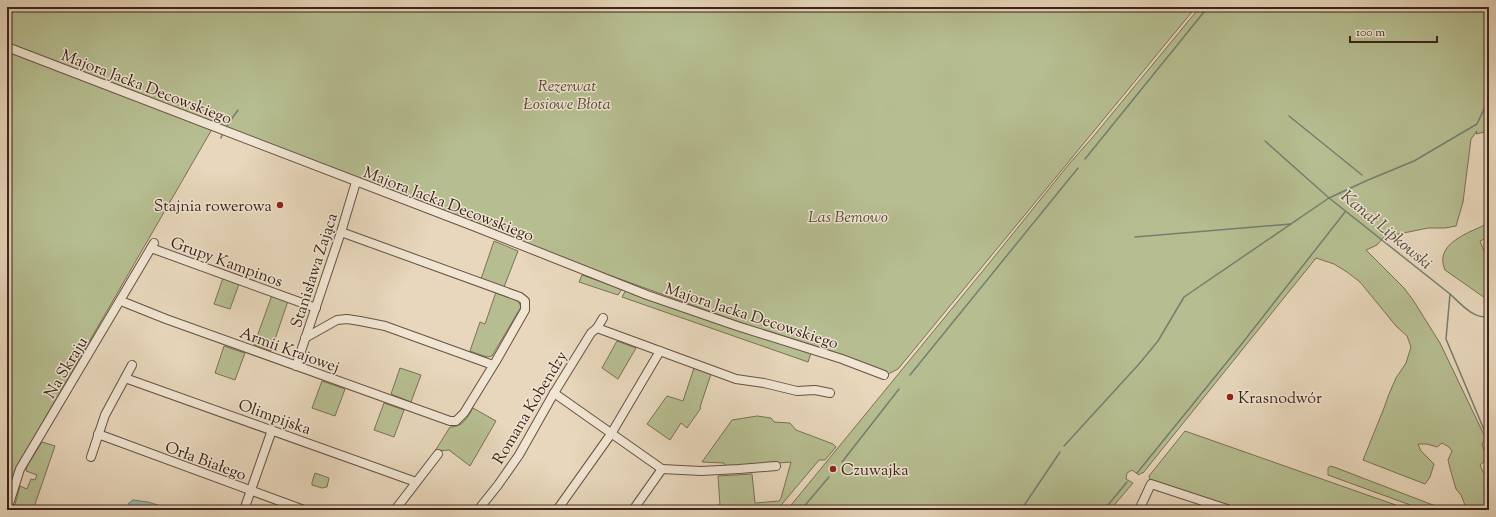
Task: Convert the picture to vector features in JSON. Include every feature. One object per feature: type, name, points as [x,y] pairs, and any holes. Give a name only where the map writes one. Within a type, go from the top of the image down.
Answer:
[{"type":"street","name":"Majora Jacka Decowskiego","points":[[7,47],[473,226],[647,295],[884,374]]},
{"type":"street","name":"Stanisława Zająca","points":[[296,366],[341,232],[356,182]]},
{"type":"street","points":[[305,338],[336,320],[347,319],[384,326],[493,365],[525,310],[525,301],[520,297],[341,232]]},
{"type":"street","name":"Grupy Kampinos","points":[[153,245],[316,308]]},
{"type":"street","name":"Na Skraju","points":[[7,510],[20,468],[121,301],[153,245]]},
{"type":"street","name":"Armii Krajowej","points":[[121,301],[172,322],[450,421],[456,421],[464,413],[493,365]]},
{"type":"street","name":"Romana Kobendzy","points":[[478,510],[511,467],[590,333],[597,328],[602,318]]},
{"type":"street","points":[[597,328],[741,380],[764,383],[797,391],[815,390],[830,392]]},
{"type":"street","points":[[557,510],[611,434],[660,351]]},
{"type":"street","points":[[91,457],[105,415],[132,365]]},
{"type":"street","name":"Olimpijska","points":[[125,378],[416,482]]},
{"type":"street","points":[[554,393],[662,470],[709,470],[776,466]]},
{"type":"street","points":[[244,510],[272,430]]},
{"type":"street","name":"Orła Białego","points":[[98,434],[304,510]]},
{"type":"street","points":[[395,510],[438,454]]},
{"type":"street","points":[[633,510],[662,470]]},
{"type":"street","points":[[1139,510],[1151,484],[1230,510]]},
{"type":"green space","name":"Las Bemowo","points":[[7,7],[1196,7],[898,369],[886,375],[559,257],[215,124],[18,465],[7,497]]},
{"type":"green space","points":[[1200,7],[1489,7],[1489,131],[1476,134],[1477,131],[1471,139],[1463,202],[1456,226],[1445,228],[1428,228],[1384,237],[1377,245],[1366,250],[1404,288],[1413,300],[1440,343],[1486,439],[1482,444],[1487,459],[1480,465],[1483,472],[1489,476],[1489,507],[1487,510],[1467,510],[1461,495],[1456,489],[1451,472],[1448,460],[1452,451],[1449,447],[1442,443],[1437,447],[1427,444],[1418,444],[1421,451],[1434,464],[1430,477],[1425,484],[1363,460],[1389,394],[1396,378],[1406,363],[1411,347],[1407,336],[1396,326],[1360,282],[1334,264],[1316,258],[1143,473],[1139,475],[1132,470],[1127,473],[1126,479],[1133,483],[1110,510],[787,510],[1069,164]]},
{"type":"green space","points":[[1489,223],[1489,237],[1480,241],[1489,264],[1489,308],[1485,298],[1445,270],[1443,261],[1444,253],[1456,240]]},
{"type":"green space","points":[[494,241],[518,251],[504,287],[481,279]]},
{"type":"green space","points":[[582,275],[622,289],[618,295],[579,282]]},
{"type":"green space","points":[[223,278],[239,284],[230,309],[214,304]]},
{"type":"green space","points":[[626,290],[811,353],[808,362],[622,297]]},
{"type":"green space","points":[[496,292],[518,300],[521,307],[492,356],[487,357],[470,351],[480,322],[485,324]]},
{"type":"green space","points":[[272,295],[288,301],[271,351],[254,345]]},
{"type":"green space","points":[[617,341],[636,348],[618,379],[602,368]]},
{"type":"green space","points":[[224,346],[245,353],[235,380],[215,373]]},
{"type":"green space","points":[[400,368],[421,375],[411,402],[391,394]]},
{"type":"green space","points":[[694,368],[711,374],[700,407],[701,408],[687,428],[681,423],[670,440],[647,424],[667,396],[683,401]]},
{"type":"green space","points":[[322,381],[345,389],[335,416],[312,408]]},
{"type":"green space","points":[[384,403],[404,410],[394,437],[374,430]]},
{"type":"green space","points":[[473,408],[496,421],[470,466],[449,450],[435,451],[450,427],[461,424]]},
{"type":"green space","points":[[757,416],[771,418],[774,422],[790,423],[796,430],[833,444],[836,447],[825,460],[819,460],[777,510],[693,510],[694,508],[720,505],[718,476],[752,474],[755,503],[779,501],[791,462],[725,467],[724,463],[702,462],[732,420]]},
{"type":"green space","points":[[1185,431],[1410,510],[1239,510],[1150,480],[1149,476]]},
{"type":"green space","points":[[42,442],[55,446],[33,510],[14,508],[20,486],[27,489],[31,479],[35,480],[37,475],[26,471],[27,466]]},
{"type":"green space","points":[[1330,466],[1446,510],[1424,510],[1328,475],[1328,468]]},
{"type":"green space","points":[[315,473],[329,478],[327,487],[322,488],[312,485]]},
{"type":"shaded area","points":[[133,500],[148,502],[174,510],[126,510],[129,503]]},
{"type":"waterway","points":[[1085,159],[1208,7]]},
{"type":"waterway","points":[[1064,446],[1158,341],[1184,297],[1329,198],[1414,161],[1477,124],[1489,98]]},
{"type":"waterway","points":[[226,127],[238,110]]},
{"type":"waterway","points":[[1289,116],[1362,175]]},
{"type":"waterway","name":"Kanał Lipkowski","points":[[1265,141],[1329,198],[1468,310],[1478,316],[1489,317]]},
{"type":"waterway","points":[[910,375],[1078,168]]},
{"type":"waterway","points":[[1137,473],[1240,346],[1345,212]]},
{"type":"waterway","points":[[1135,237],[1291,224]]},
{"type":"waterway","points":[[1450,294],[1446,339],[1485,432]]},
{"type":"waterway","points":[[842,462],[899,389]]},
{"type":"waterway","points":[[1021,510],[1060,452]]},
{"type":"waterway","points":[[801,510],[829,477]]},
{"type":"waterway","points":[[1104,510],[1127,482]]},
{"type":"place","name":"Stajnia rowerowa","points":[[280,205]]},
{"type":"place","name":"Krasnodwór","points":[[1230,397]]},
{"type":"place","name":"Czuwajka","points":[[833,469]]},
{"type":"park label","name":"Rezerwat Łosiowe Błota","points":[[567,94]]}]
